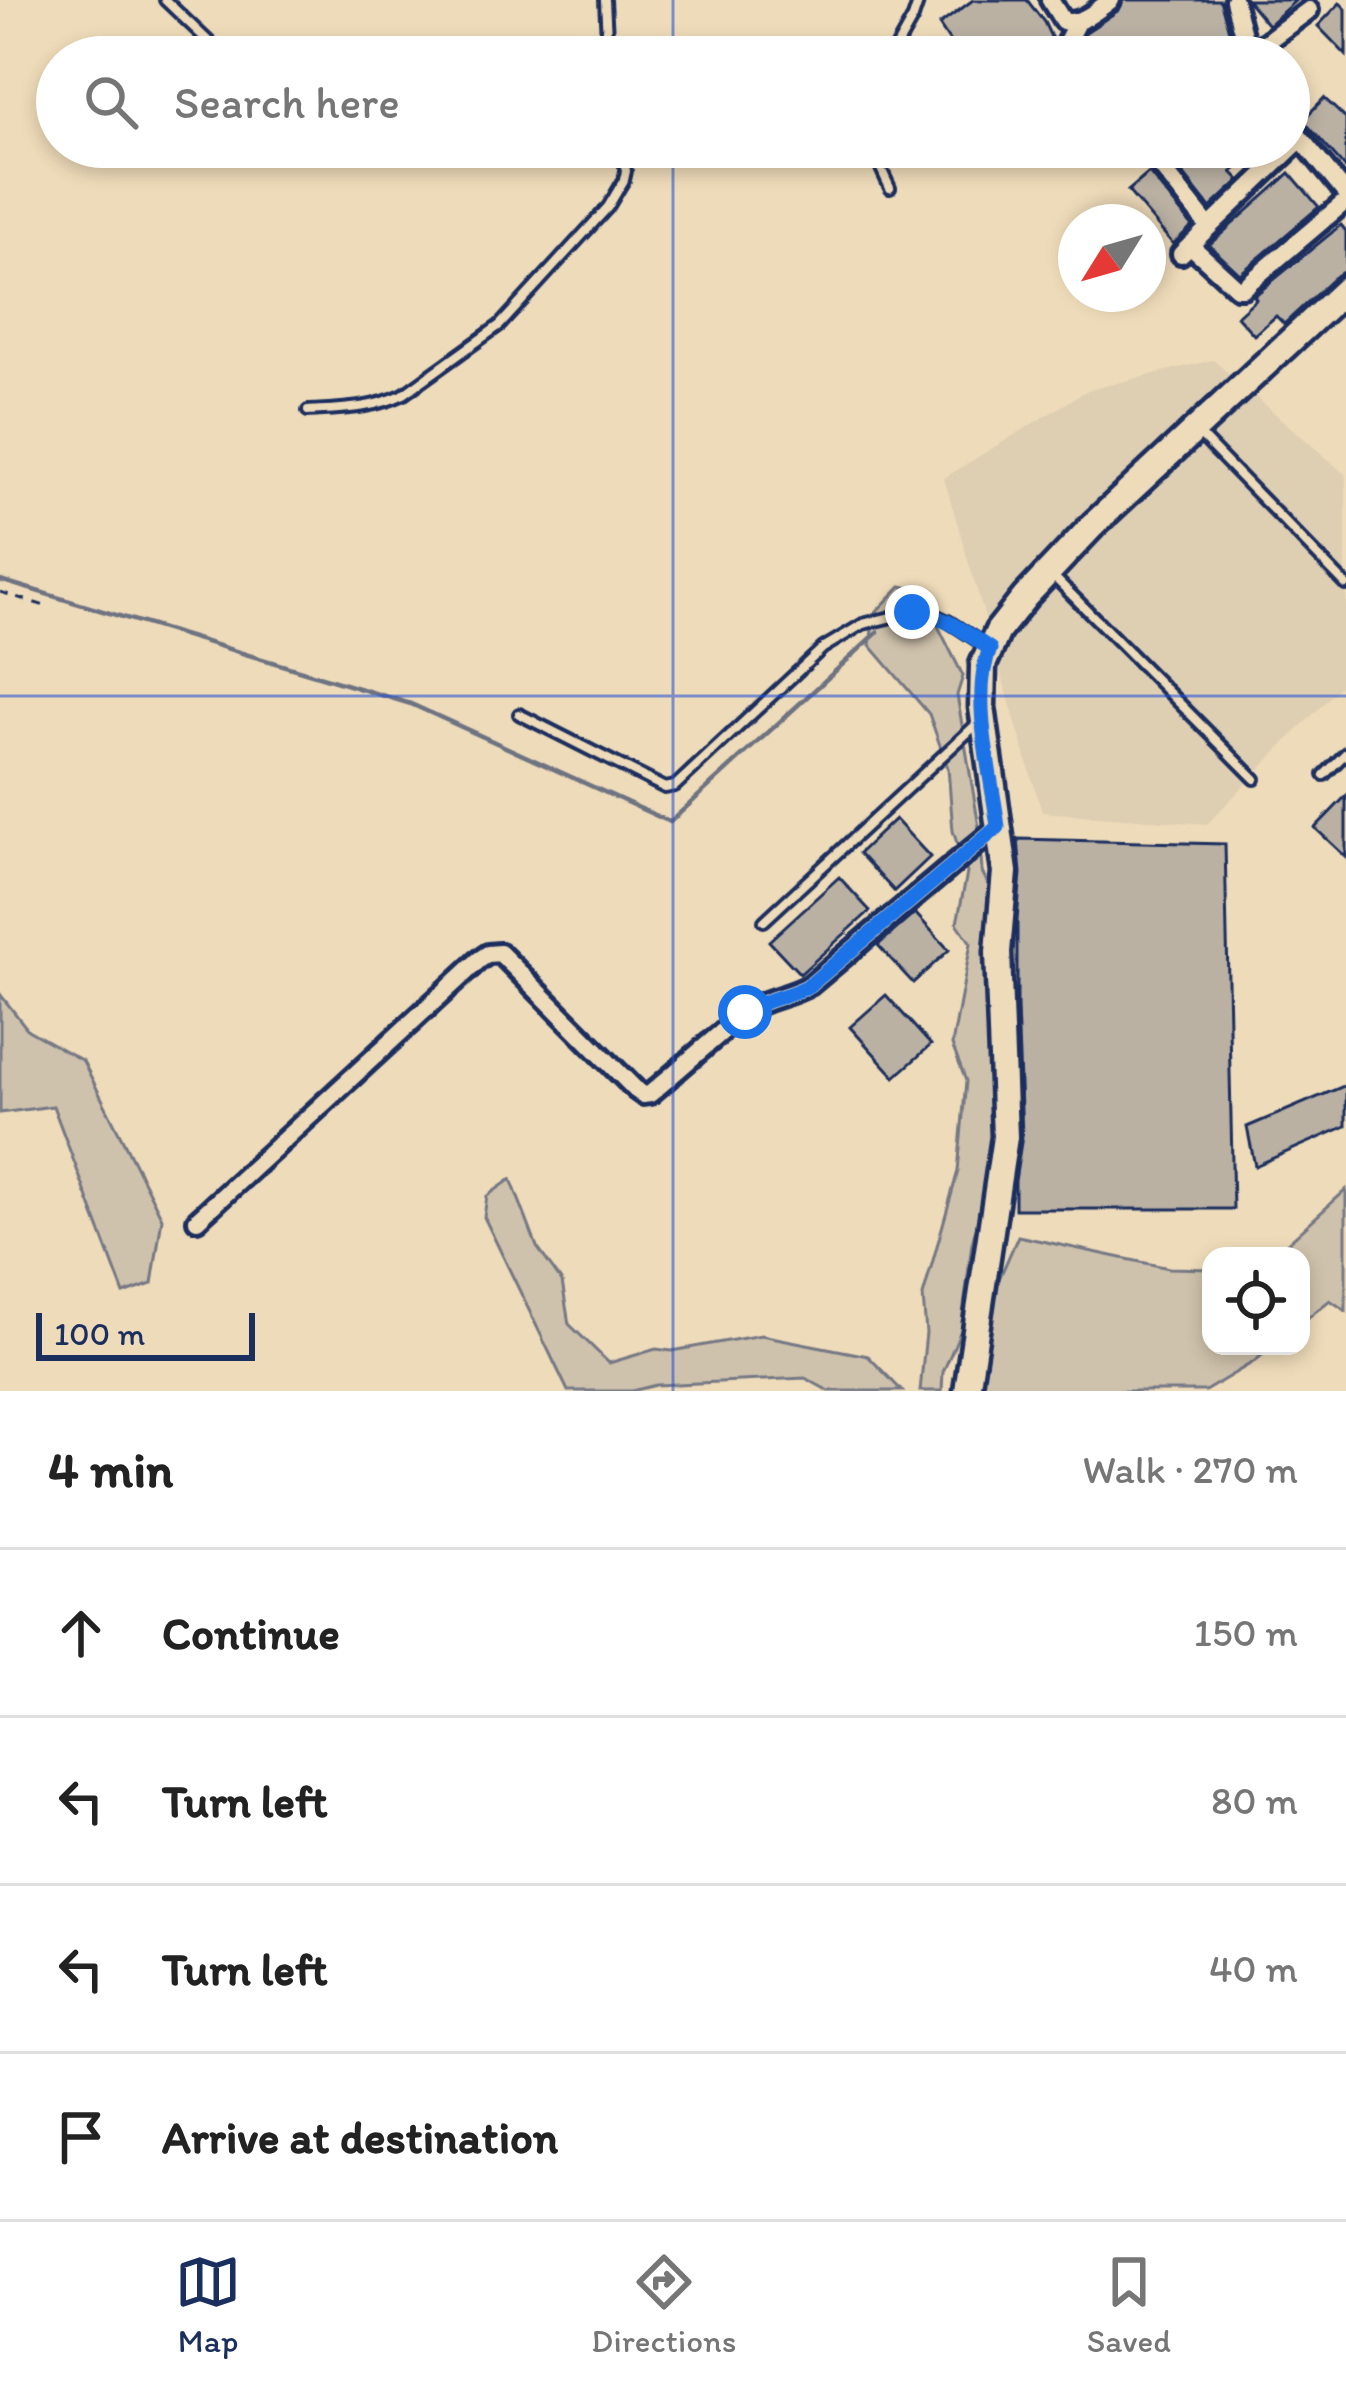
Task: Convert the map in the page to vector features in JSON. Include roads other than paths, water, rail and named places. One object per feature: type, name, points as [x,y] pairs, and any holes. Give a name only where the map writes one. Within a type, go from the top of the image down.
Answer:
[{"type":"street","points":[[1050,0],[1063,21],[1077,22]]},
{"type":"street","points":[[1070,36],[1077,22],[1111,0]]},
{"type":"street","points":[[1234,0],[1243,36]]},
{"type":"street","points":[[1274,36],[1309,10]]},
{"type":"street","points":[[1262,168],[1185,249],[1237,288],[1243,288],[1346,198],[1310,151]]},
{"type":"street","points":[[1163,169],[1209,227]]},
{"type":"street","points":[[967,1391],[1005,1137],[998,952],[1005,872],[983,718],[983,665],[998,631],[1094,524],[1346,289]]},
{"type":"street","points":[[197,1220],[488,954],[500,953],[636,1090],[650,1094],[745,1012],[810,985],[998,827]]},
{"type":"lane","points":[[166,0],[203,36]]},
{"type":"lane","points":[[605,0],[607,36]]},
{"type":"lane","points":[[903,36],[919,0]]},
{"type":"lane","points":[[308,411],[387,403],[500,325],[608,206],[625,168]]},
{"type":"lane","points":[[881,168],[890,188]]},
{"type":"lane","points":[[1196,431],[1346,585]]},
{"type":"lane","points":[[1049,572],[1256,778]]},
{"type":"lane","points":[[519,713],[664,788],[675,786],[823,648],[863,624],[912,612],[933,614],[990,649]]},
{"type":"lane","points":[[764,921],[983,718]]},
{"type":"lane","points":[[1324,776],[1346,753]]},
{"type":"waterway","points":[[0,580],[411,704],[670,822],[878,632]]}]
